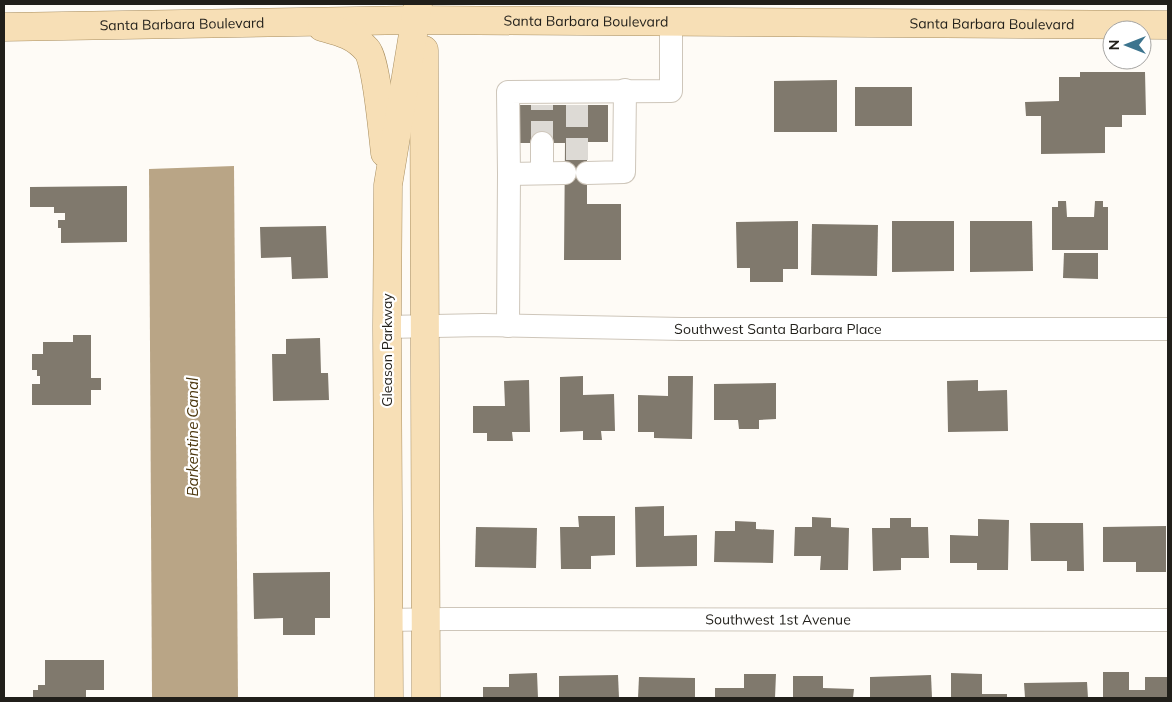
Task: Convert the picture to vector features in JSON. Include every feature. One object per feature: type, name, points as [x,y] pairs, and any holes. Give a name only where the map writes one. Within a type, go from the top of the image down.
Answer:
[{"type":"main road","name":"Santa Barbara Boulevard","points":[[4,27],[302,22],[420,12],[671,22],[889,14],[1168,25]]},
{"type":"main road","points":[[420,12],[425,327],[426,698]]},
{"type":"main road","name":"Gleason Parkway","points":[[388,698],[388,185],[420,12]]},
{"type":"main road","points":[[302,22],[347,33],[369,51],[378,92],[388,185]]},
{"type":"street","points":[[508,326],[508,92],[542,99],[577,98],[625,90],[671,91],[671,22]]},
{"type":"street","points":[[587,173],[624,172],[625,90]]},
{"type":"street","points":[[542,143],[542,173]]},
{"type":"street","points":[[509,174],[565,173]]},
{"type":"street","name":"Southwest Santa Barbara Place","points":[[387,327],[1168,329]]},
{"type":"street","name":"Southwest 1st Avenue","points":[[388,620],[1168,620]]},
{"type":"water","name":"Barkentine Canal","points":[[234,166],[238,698],[152,698],[149,169]]},
{"type":"building","points":[[1080,72],[1145,72],[1146,115],[1122,115],[1122,127],[1105,127],[1105,153],[1041,154],[1041,116],[1026,116],[1025,102],[1059,101],[1059,77],[1080,77]]},
{"type":"building","points":[[837,80],[837,132],[774,132],[774,81]]},
{"type":"building","points":[[855,87],[912,87],[912,126],[855,126]]},
{"type":"building","points":[[519,105],[608,105],[608,142],[587,142],[587,204],[621,204],[621,260],[564,260],[565,143],[519,143]]},
{"type":"building","points":[[127,186],[127,242],[61,243],[61,228],[58,228],[58,220],[65,220],[65,213],[54,213],[54,207],[30,207],[30,187]]},
{"type":"building","points":[[1058,201],[1066,201],[1067,217],[1094,217],[1095,201],[1103,201],[1103,207],[1108,207],[1108,250],[1052,250],[1052,207],[1058,207]]},
{"type":"building","points":[[798,221],[798,269],[783,269],[783,282],[750,282],[750,268],[737,268],[736,222]]},
{"type":"building","points":[[892,221],[954,221],[954,271],[892,272]]},
{"type":"building","points":[[970,221],[1032,221],[1033,271],[970,272]]},
{"type":"building","points":[[812,224],[878,225],[877,276],[811,275]]},
{"type":"building","points":[[326,226],[328,278],[292,279],[291,257],[261,258],[260,227]]},
{"type":"building","points":[[1064,253],[1098,253],[1098,279],[1063,278]]},
{"type":"building","points":[[73,335],[91,335],[91,378],[101,378],[101,390],[91,390],[91,405],[32,405],[32,384],[40,384],[40,376],[37,376],[37,370],[32,370],[32,354],[43,354],[43,342],[73,342]]},
{"type":"building","points":[[320,338],[321,373],[328,373],[329,400],[273,401],[272,354],[286,354],[286,339]]},
{"type":"building","points":[[583,376],[583,395],[614,394],[615,431],[601,431],[602,440],[583,440],[583,431],[560,432],[560,377]]},
{"type":"building","points":[[668,376],[693,376],[692,439],[654,438],[654,432],[638,432],[638,395],[668,396]]},
{"type":"building","points":[[529,380],[530,432],[512,432],[513,441],[487,441],[487,433],[473,433],[473,406],[505,406],[504,381]]},
{"type":"building","points":[[978,380],[978,391],[1007,390],[1008,431],[948,432],[947,381]]},
{"type":"building","points":[[776,383],[776,419],[759,420],[759,429],[739,429],[738,420],[714,420],[714,384]]},
{"type":"building","points":[[664,506],[664,536],[697,535],[697,566],[636,567],[635,507]]},
{"type":"building","points":[[578,516],[615,516],[615,555],[591,556],[591,569],[561,569],[560,527],[579,527]]},
{"type":"building","points":[[812,517],[831,518],[831,527],[849,528],[848,570],[820,570],[821,556],[794,556],[795,527],[812,527]]},
{"type":"building","points":[[890,518],[911,518],[911,527],[928,527],[929,558],[901,558],[901,570],[873,571],[872,528],[890,528]]},
{"type":"building","points":[[978,519],[1009,520],[1008,570],[977,570],[977,563],[950,563],[950,535],[978,536]]},
{"type":"building","points":[[735,521],[756,522],[756,529],[774,530],[773,563],[714,562],[715,531],[735,531]]},
{"type":"building","points":[[1030,523],[1083,523],[1084,571],[1067,571],[1067,561],[1031,561]]},
{"type":"building","points":[[1166,526],[1166,572],[1136,572],[1136,562],[1103,562],[1103,527]]},
{"type":"building","points":[[476,527],[537,528],[536,568],[475,567]]},
{"type":"building","points":[[330,572],[330,618],[315,618],[315,635],[283,635],[283,618],[254,619],[253,573]]},
{"type":"building","points":[[45,660],[104,660],[104,690],[86,690],[86,698],[33,698],[33,690],[38,690],[38,685],[45,685]]},
{"type":"building","points":[[1103,672],[1129,672],[1129,690],[1145,690],[1145,677],[1167,677],[1167,698],[1103,698]]},
{"type":"building","points":[[537,673],[538,698],[483,698],[483,687],[509,687],[509,674]]},
{"type":"building","points":[[951,673],[982,674],[982,694],[1007,694],[1007,698],[951,698]]},
{"type":"building","points":[[744,674],[776,674],[775,698],[715,698],[715,688],[744,688]]},
{"type":"building","points":[[618,675],[619,698],[559,698],[559,676]]},
{"type":"building","points":[[931,675],[932,698],[870,698],[870,677]]},
{"type":"building","points":[[793,676],[823,676],[823,688],[854,689],[853,698],[793,698]]},
{"type":"building","points":[[639,677],[695,678],[695,698],[638,698]]},
{"type":"building","points":[[1087,682],[1088,698],[1025,698],[1024,683]]},
{"type":"tunnel","points":[[542,105],[542,143]]},
{"type":"tunnel","points":[[577,105],[577,173]]}]
